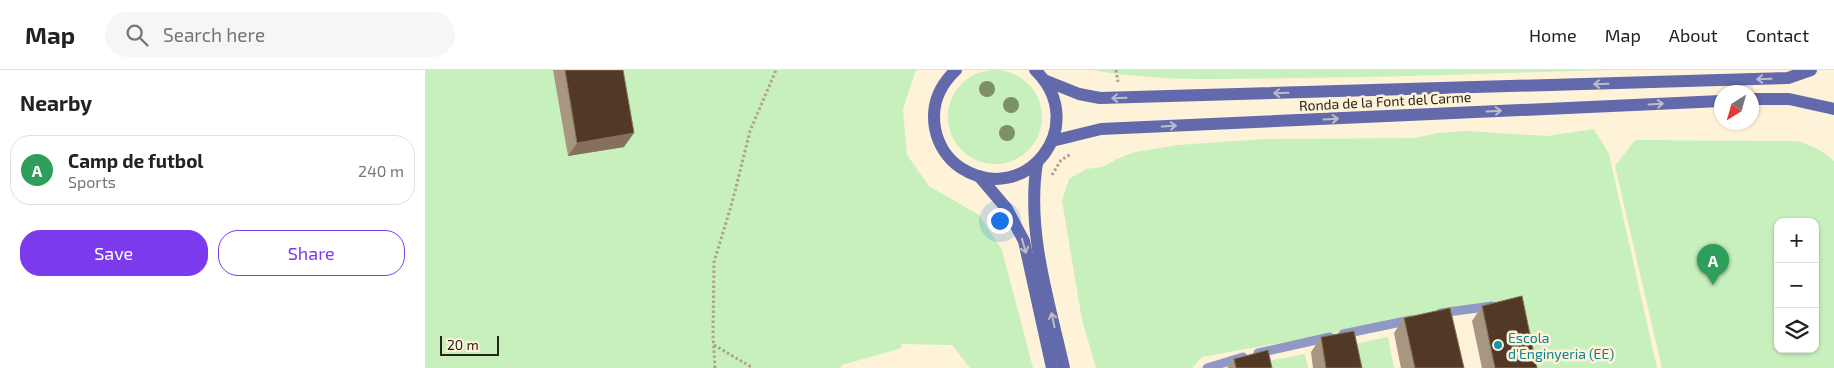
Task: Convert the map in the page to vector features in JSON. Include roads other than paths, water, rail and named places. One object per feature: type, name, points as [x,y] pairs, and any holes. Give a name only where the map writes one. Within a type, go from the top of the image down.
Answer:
[{"type":"street","points":[[951,73],[938,95],[935,107],[934,120],[938,139],[943,150],[956,165],[979,176],[991,178],[1009,177],[1021,173],[1037,162],[1052,142],[1056,129],[1056,110],[1053,97],[1044,80],[1035,70]]},
{"type":"street","name":"Ronda de la Font del Carme","points":[[1044,80],[1079,94],[1100,98],[1788,78],[1811,70]]},
{"type":"street","points":[[1759,99],[1789,99],[1834,109]]},
{"type":"street","name":"Ronda de la Font del Carme","points":[[1052,142],[1101,129],[1714,101]]},
{"type":"street","points":[[1037,162],[1033,195],[1037,240],[1064,368]]},
{"type":"street","points":[[979,176],[1007,209],[1024,241],[1053,368]]},
{"type":"lane","points":[[1435,314],[1502,305]]},
{"type":"lane","points":[[1207,368],[1253,354],[1416,319]]},
{"type":"place","name":"Camp de futbol","points":[[1713,285]]},
{"type":"place","name":"Escola d'Enginyeria (EE)","points":[[1498,345]]}]
